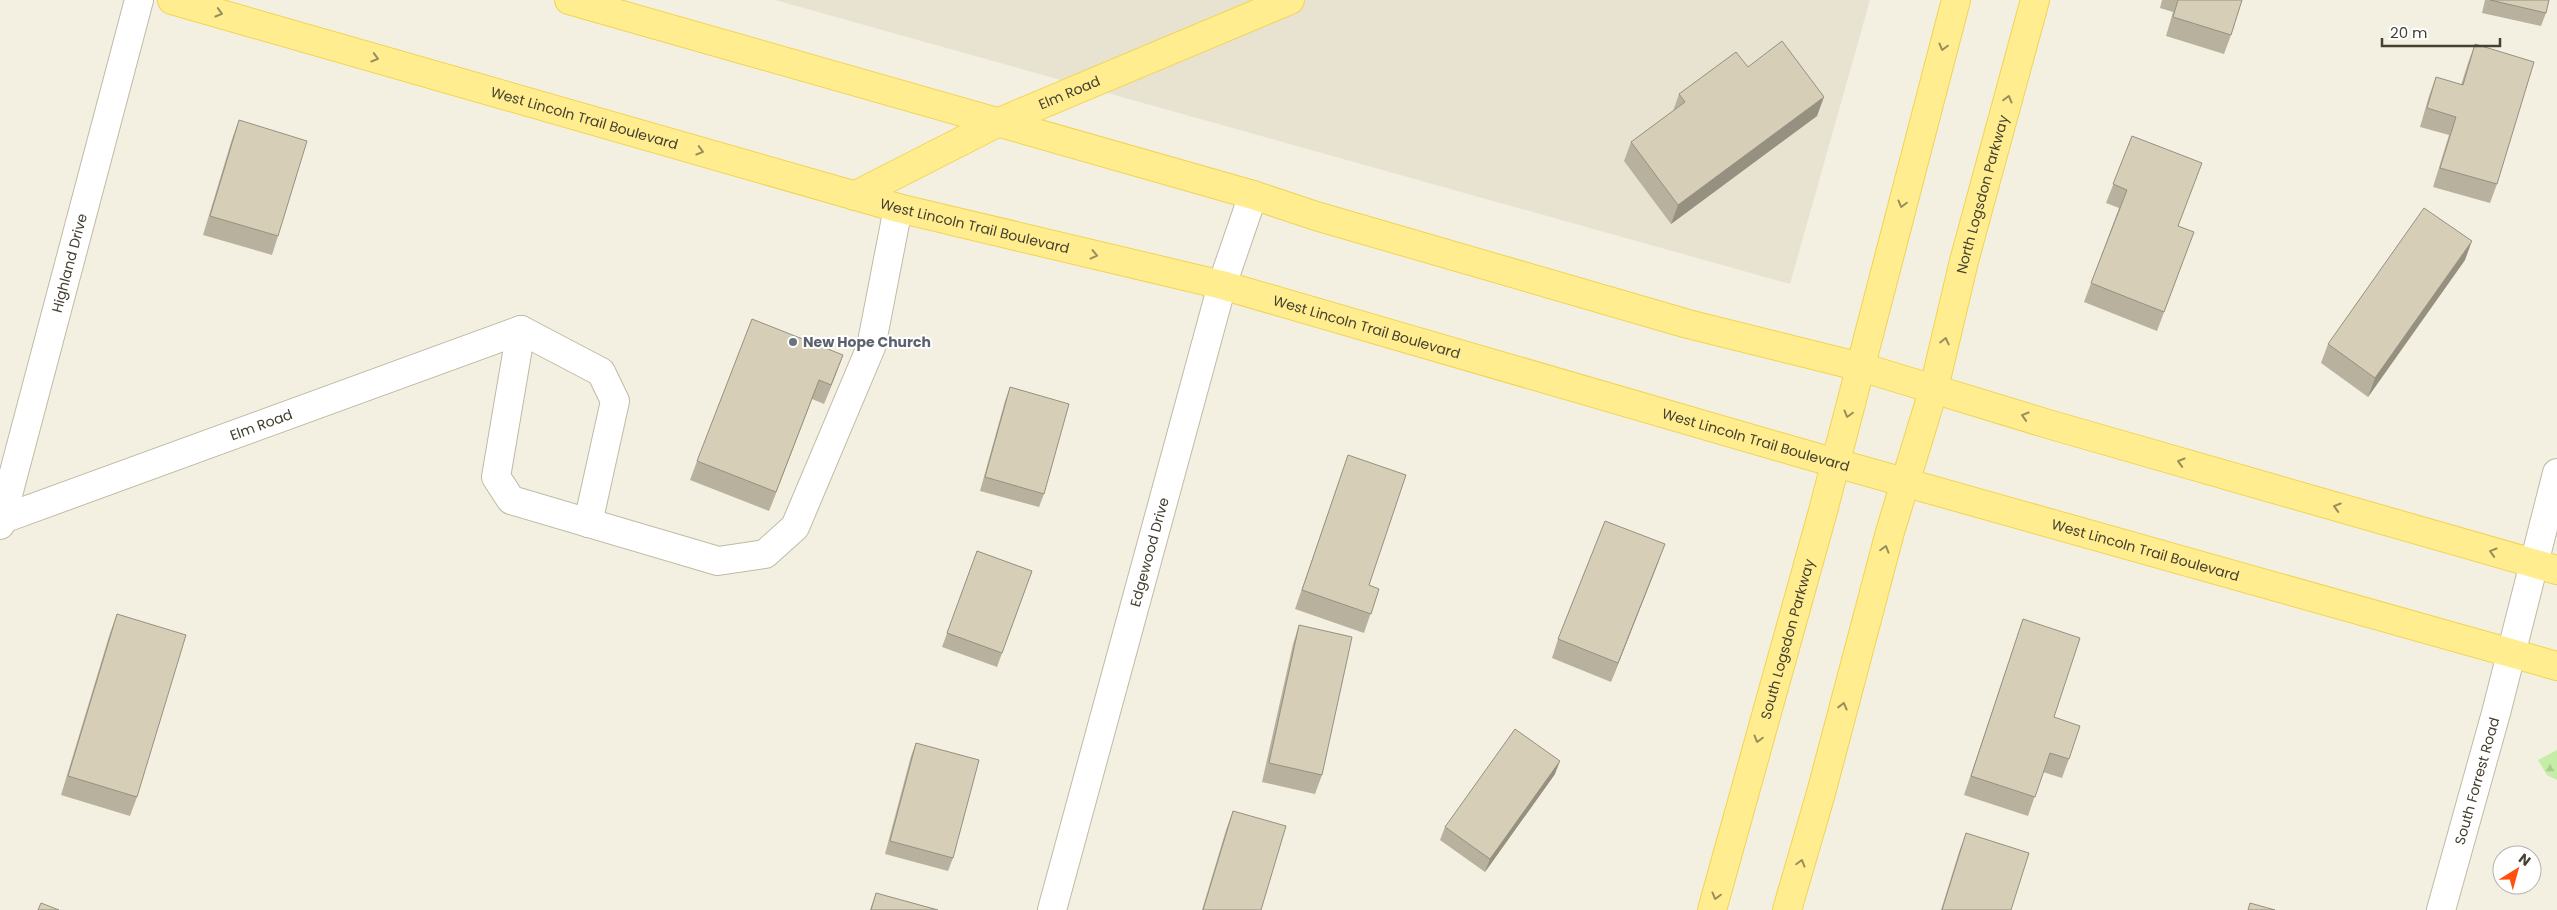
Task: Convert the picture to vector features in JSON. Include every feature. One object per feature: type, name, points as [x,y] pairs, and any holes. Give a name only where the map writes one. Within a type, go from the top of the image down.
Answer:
[{"type":"main road","name":"West Lincoln Trail Boulevard","points":[[172,0],[898,208],[1222,285],[1796,452],[1836,461],[2557,666]]},
{"type":"main road","points":[[569,0],[1253,195],[1316,216],[1688,324],[1861,367],[2048,424],[2545,567]]},
{"type":"main road","name":"Elm Road","points":[[854,196],[997,123],[1290,0]]},
{"type":"main road","points":[[1861,367],[1869,328],[1956,0]]},
{"type":"main road","name":"North Logsdon Parkway","points":[[1934,388],[1964,261],[2035,0]]},
{"type":"main road","name":"South Logsdon Parkway","points":[[1712,910],[1861,367]]},
{"type":"main road","points":[[1787,910],[1821,794],[1872,597],[1934,388]]},
{"type":"street","name":"Highland Drive","points":[[0,521],[139,0]]},
{"type":"street","name":"Edgewood Drive","points":[[1052,910],[1222,285],[1253,195]]},
{"type":"street","points":[[588,522],[615,401],[601,372],[522,330],[496,477],[511,500],[718,562],[765,554],[796,527],[871,347],[898,208]]},
{"type":"street","name":"Elm Road","points":[[0,521],[522,330]]},
{"type":"street","name":"South Forrest Road","points":[[2441,910],[2511,653],[2545,567],[2557,473]]},
{"type":"shaded area","points":[[775,0],[1870,0],[1790,284]]},
{"type":"green space","points":[[2557,750],[2557,780],[2547,775],[2538,760]]},
{"type":"building","points":[[2178,0],[2242,0],[2231,35],[2173,17]]},
{"type":"building","points":[[2490,0],[2549,0],[2546,13]]},
{"type":"building","points":[[1782,41],[1824,97],[1678,205],[1631,142],[1685,102],[1679,94],[1736,52],[1748,67]]},
{"type":"building","points":[[2475,44],[2534,62],[2497,184],[2440,168],[2456,117],[2427,108],[2436,77],[2463,85]]},
{"type":"building","points":[[239,120],[307,141],[278,236],[210,216]]},
{"type":"building","points":[[2132,136],[2202,163],[2178,226],[2194,232],[2164,312],[2091,283],[2127,190],[2113,184]]},
{"type":"building","points":[[2424,208],[2472,241],[2375,378],[2328,344]]},
{"type":"building","points":[[752,319],[843,355],[831,385],[819,380],[776,492],[697,461]]},
{"type":"building","points":[[1010,387],[1069,404],[1044,494],[985,477]]},
{"type":"building","points":[[1348,455],[1406,475],[1369,585],[1379,589],[1371,614],[1302,590]]},
{"type":"building","points":[[1605,521],[1665,544],[1618,663],[1558,639]]},
{"type":"building","points":[[977,551],[1032,571],[1002,653],[947,633]]},
{"type":"building","points":[[117,614],[186,635],[137,797],[68,776]]},
{"type":"building","points":[[2023,619],[2080,638],[2054,717],[2080,726],[2069,759],[2050,753],[2035,797],[1971,776]]},
{"type":"building","points":[[1299,625],[1352,637],[1322,775],[1269,763]]},
{"type":"building","points":[[1515,729],[1560,761],[1490,859],[1445,827]]},
{"type":"building","points":[[916,743],[979,760],[953,858],[890,841]]},
{"type":"building","points":[[1233,811],[1286,826],[1261,910],[1203,910]]},
{"type":"building","points":[[1966,833],[2029,853],[2011,910],[1942,910]]},
{"type":"building","points":[[876,893],[938,910],[871,910]]},
{"type":"building","points":[[41,903],[59,910],[38,910]]},
{"type":"building","points":[[2250,903],[2275,910],[2248,910]]},
{"type":"place","name":"New Hope Church","points":[[793,342]]}]
